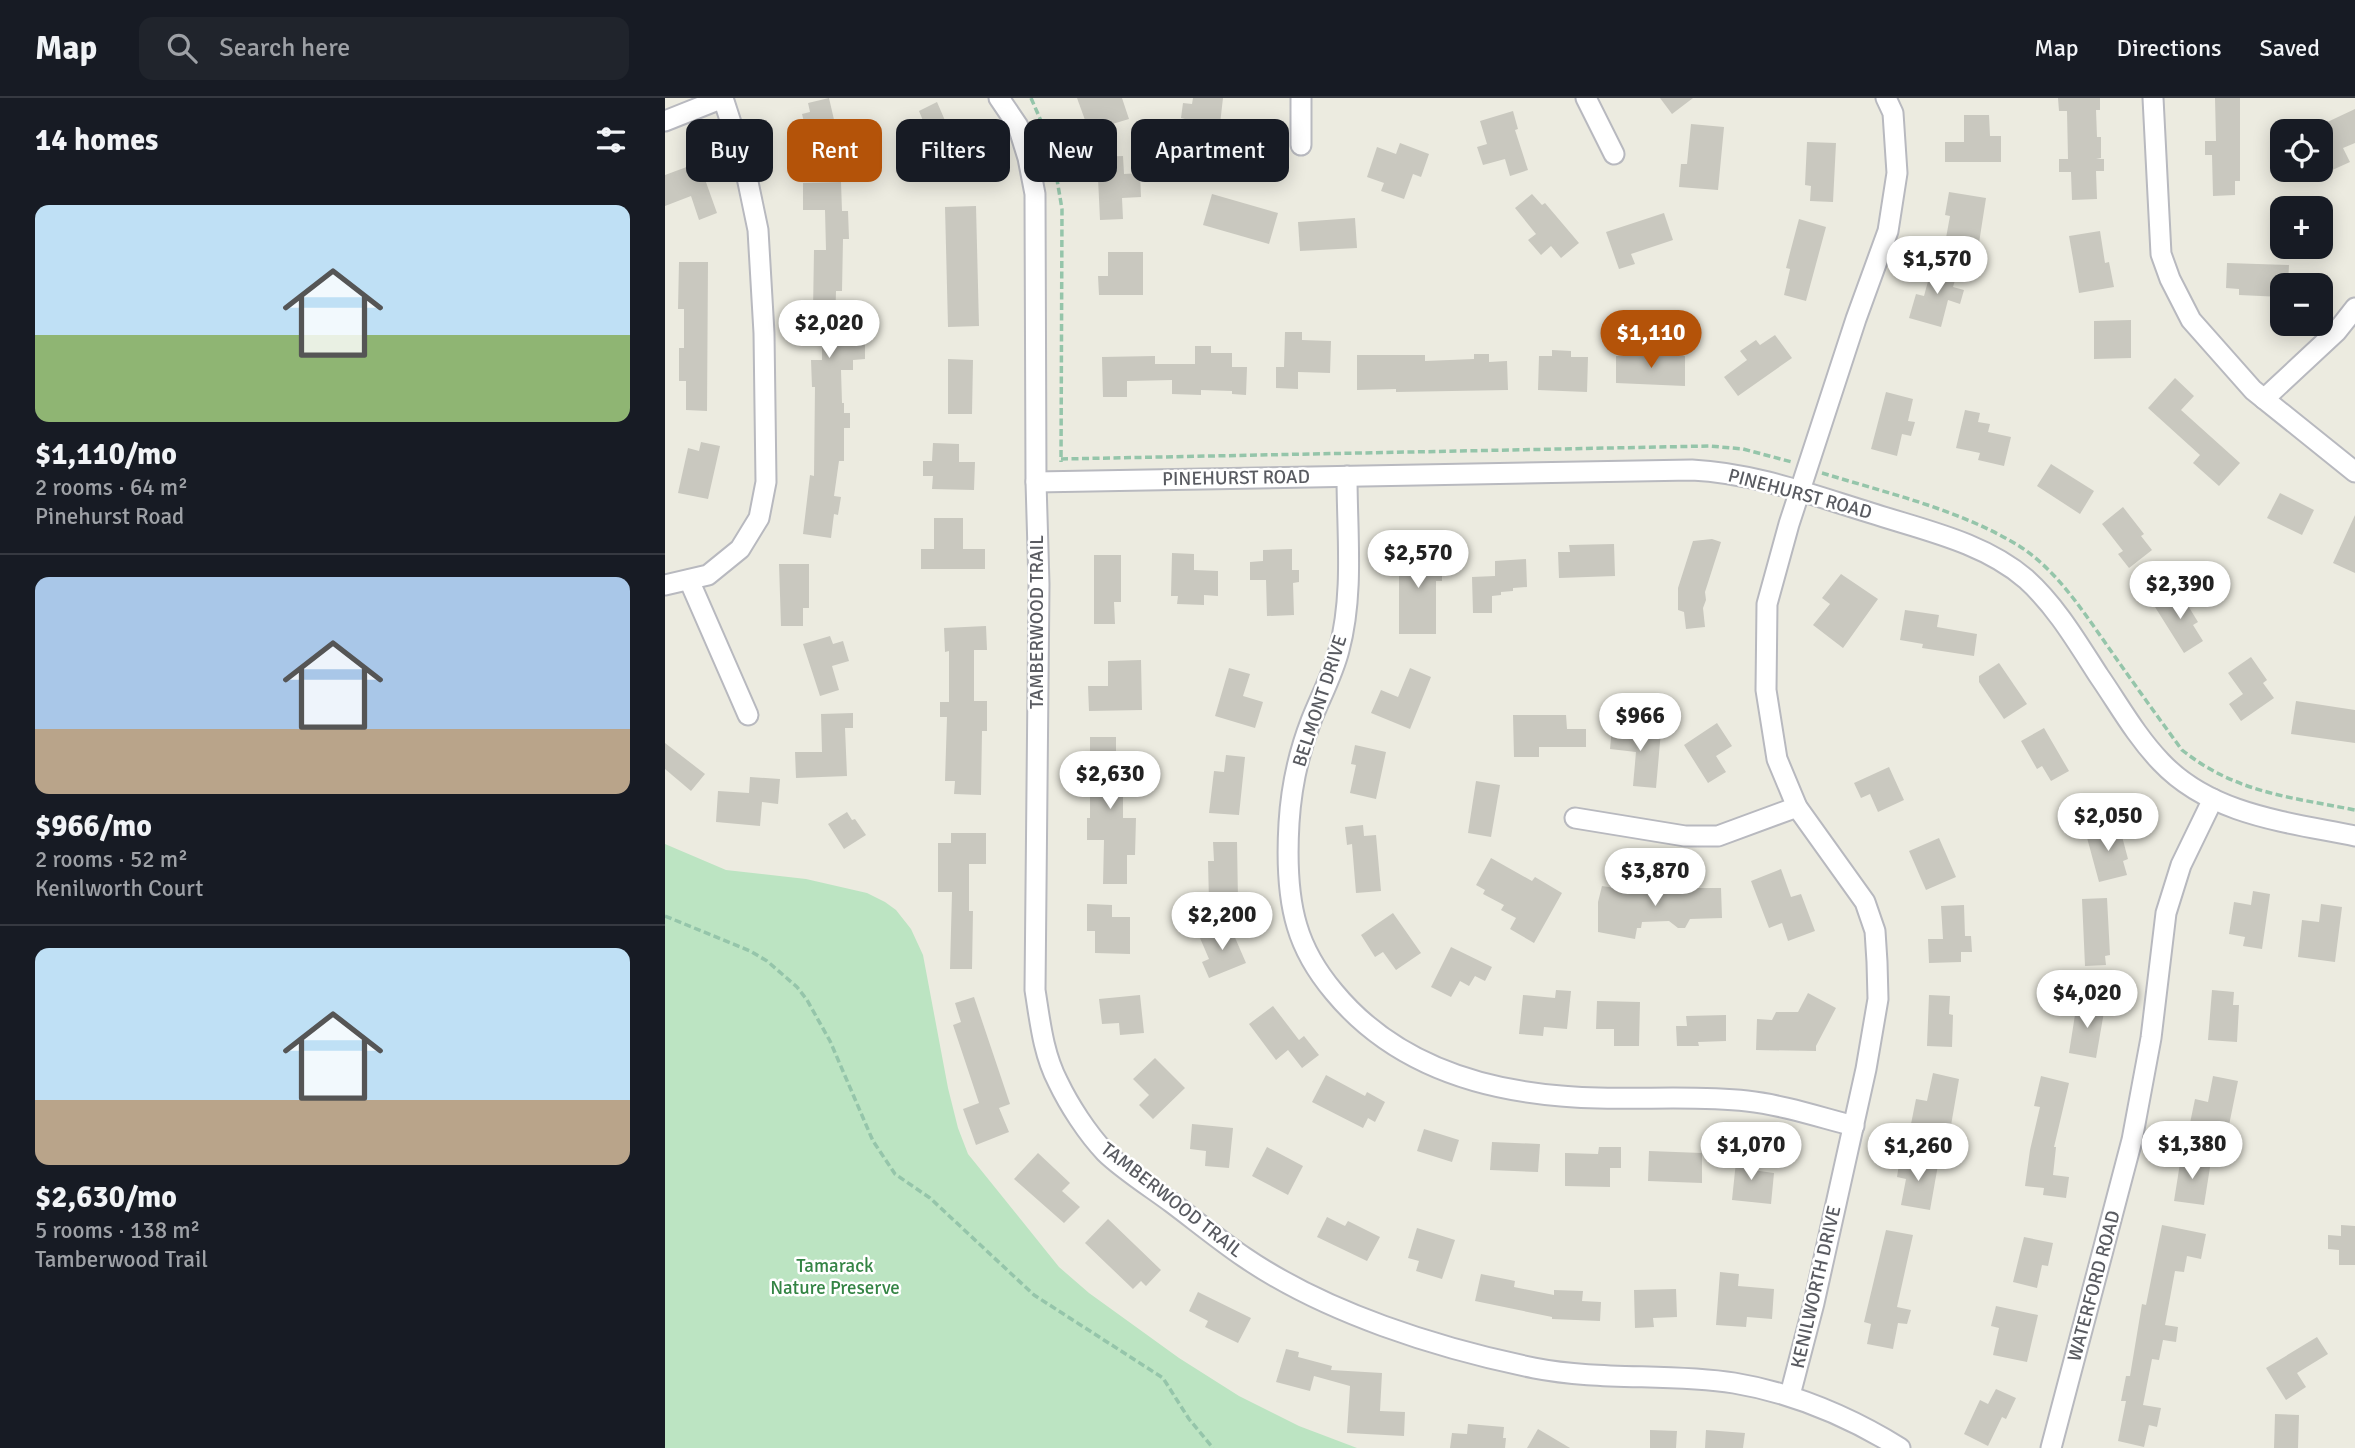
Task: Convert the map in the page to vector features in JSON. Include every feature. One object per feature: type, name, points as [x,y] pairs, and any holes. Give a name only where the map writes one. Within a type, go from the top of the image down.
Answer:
[{"type":"street","points":[[665,121],[723,98],[744,163],[758,230],[764,333],[766,482],[759,518],[740,549],[708,575],[665,585]]},
{"type":"street","name":"TAMBERWOOD TRAIL","points":[[999,98],[1018,126],[1035,194],[1039,584],[1035,990],[1042,1040],[1058,1082],[1106,1153],[1245,1258],[1302,1291],[1414,1337],[1536,1368],[1586,1375],[1733,1383],[1790,1395],[1840,1414],[1900,1448]]},
{"type":"street","points":[[1301,98],[1301,145]]},
{"type":"street","points":[[1586,98],[1614,154]]},
{"type":"street","name":"KENILWORTH DRIVE","points":[[1790,1395],[1854,1126],[1878,999],[1875,931],[1865,902],[1797,807],[1777,760],[1766,690],[1767,604],[1789,524],[1856,319],[1888,231],[1897,173],[1893,113],[1886,98]]},
{"type":"street","points":[[2153,98],[2161,254],[2170,279],[2191,320],[2253,390],[2355,472]]},
{"type":"street","points":[[2265,399],[2337,331],[2355,308]]},
{"type":"street","name":"PINEHURST ROAD","points":[[1036,482],[1692,470],[1746,476],[1964,544],[2013,570],[2050,604],[2140,737],[2162,763],[2191,788],[2247,813],[2355,836]]},
{"type":"street","name":"BELMONT DRIVE","points":[[1347,476],[1347,613],[1339,653],[1310,724],[1297,773],[1289,821],[1288,880],[1297,927],[1318,973],[1347,1008],[1380,1037],[1424,1064],[1474,1082],[1561,1096],[1749,1101],[1854,1126]]},
{"type":"street","points":[[689,580],[748,715]]},
{"type":"street","name":"WATERFORD ROAD","points":[[2051,1448],[2132,1140],[2151,1038],[2167,914],[2181,865],[2213,799]]},
{"type":"street","points":[[1575,817],[1685,836],[1718,836],[1797,807]]},
{"type":"path","points":[[1031,98],[1051,144],[1062,209],[1061,459],[1709,446],[1743,449],[1793,463]]},
{"type":"path","points":[[665,916],[750,950],[797,987],[807,999],[830,1041],[873,1141],[895,1174],[930,1198],[1034,1295],[1163,1378],[1189,1419],[1213,1448]]},
{"type":"green space","name":"Tamarack Nature Preserve","points":[[665,844],[726,870],[806,879],[867,893],[896,910],[911,929],[923,955],[948,1088],[968,1154],[1059,1267],[1089,1293],[1179,1358],[1239,1396],[1299,1426],[1357,1448],[665,1448]]},
{"type":"building","points":[[829,98],[834,119],[803,119],[802,114],[810,112],[808,103]]},
{"type":"building","points":[[1077,98],[1122,98],[1129,119],[1117,123],[1117,119],[1085,119]]},
{"type":"building","points":[[1193,98],[1223,98],[1221,119],[1181,118],[1183,103],[1192,104]]},
{"type":"building","points":[[1660,98],[1693,98],[1672,114]]},
{"type":"building","points":[[2058,98],[2100,98],[2100,110],[2096,110],[2097,137],[2101,137],[2101,158],[2096,159],[2104,159],[2104,171],[2096,171],[2097,199],[2072,200],[2071,172],[2059,172],[2059,159],[2068,159],[2067,111],[2059,111]]},
{"type":"building","points":[[2215,98],[2240,98],[2240,181],[2235,181],[2235,195],[2213,196],[2212,155],[2205,155],[2205,141],[2216,141]]},
{"type":"building","points":[[937,102],[944,119],[922,119],[919,111]]},
{"type":"building","points":[[2355,109],[2355,143],[2343,148],[2350,162],[2333,170],[2333,119]]},
{"type":"building","points":[[1513,111],[1518,129],[1515,130],[1528,170],[1510,176],[1505,159],[1483,165],[1477,147],[1487,144],[1480,121]]},
{"type":"building","points":[[1964,115],[1989,115],[1990,136],[2001,136],[2001,162],[1945,162],[1945,142],[1964,142]]},
{"type":"building","points":[[1691,124],[1724,127],[1718,190],[1679,187],[1681,164],[1687,164]]},
{"type":"building","points":[[1807,142],[1836,143],[1833,202],[1810,201],[1811,186],[1805,185]]},
{"type":"building","points":[[1400,143],[1429,154],[1421,177],[1413,174],[1404,199],[1381,191],[1384,183],[1367,177],[1377,147],[1396,154]]},
{"type":"building","points":[[1117,156],[1123,156],[1124,174],[1131,174],[1131,182],[1140,182],[1141,197],[1122,198],[1123,219],[1100,220],[1098,182],[1117,182]]},
{"type":"building","points":[[686,167],[686,182],[706,182],[717,213],[699,220],[691,196],[665,206],[665,175]]},
{"type":"building","points":[[841,182],[842,211],[848,211],[849,239],[843,239],[842,291],[836,291],[835,325],[856,325],[856,344],[865,343],[865,359],[853,360],[853,370],[841,370],[842,403],[844,413],[850,413],[850,428],[844,428],[844,461],[839,461],[834,496],[841,497],[838,515],[834,514],[831,538],[803,534],[810,475],[814,476],[815,387],[812,387],[811,360],[822,360],[822,312],[813,312],[814,250],[826,250],[825,210],[803,210],[803,183]]},
{"type":"building","points":[[1949,192],[1986,198],[1979,243],[1946,238],[1950,216],[1945,215]]},
{"type":"building","points":[[1212,194],[1278,213],[1269,244],[1203,225]]},
{"type":"building","points":[[1532,194],[1542,205],[1545,203],[1579,243],[1561,258],[1551,246],[1541,255],[1528,240],[1536,234],[1515,208]]},
{"type":"building","points":[[976,206],[979,326],[948,327],[945,207]]},
{"type":"building","points":[[1664,213],[1673,240],[1631,254],[1635,264],[1619,269],[1606,232]]},
{"type":"building","points":[[1355,218],[1357,248],[1300,251],[1298,222]]},
{"type":"building","points":[[1799,219],[1826,227],[1806,301],[1784,295],[1790,269],[1786,268]]},
{"type":"building","points":[[2100,231],[2105,263],[2109,262],[2114,287],[2079,293],[2069,236]]},
{"type":"building","points":[[1108,252],[1143,252],[1143,295],[1099,295],[1098,276],[1108,276]]},
{"type":"building","points":[[679,262],[708,262],[707,411],[686,410],[686,381],[679,381],[679,348],[684,348],[684,309],[678,309]]},
{"type":"building","points":[[1933,263],[1958,270],[1953,287],[1964,290],[1960,304],[1948,300],[1941,327],[1909,318],[1916,294],[1924,296]]},
{"type":"building","points":[[2227,263],[2289,265],[2289,273],[2270,273],[2270,296],[2239,295],[2239,289],[2226,288]]},
{"type":"building","points":[[2131,320],[2131,358],[2094,359],[2094,321]]},
{"type":"building","points":[[1285,332],[1302,332],[1302,340],[1331,341],[1330,373],[1298,372],[1298,389],[1276,388],[1276,367],[1284,367]]},
{"type":"building","points":[[1775,335],[1792,358],[1738,396],[1724,377],[1747,360],[1740,351],[1756,340],[1760,345]]},
{"type":"building","points":[[1195,346],[1211,346],[1211,353],[1232,353],[1232,367],[1247,367],[1246,395],[1232,394],[1232,391],[1201,390],[1201,395],[1172,394],[1172,380],[1127,381],[1127,397],[1103,397],[1102,357],[1155,356],[1155,364],[1195,364]]},
{"type":"building","points":[[1552,350],[1571,351],[1571,357],[1588,357],[1587,392],[1538,390],[1539,356],[1552,356]]},
{"type":"building","points":[[1474,354],[1489,354],[1489,362],[1507,361],[1508,390],[1357,390],[1357,355],[1425,355],[1425,361],[1474,359]]},
{"type":"building","points":[[1616,356],[1685,356],[1685,386],[1616,383]]},
{"type":"building","points":[[948,359],[973,360],[972,414],[948,414]]},
{"type":"building","points":[[2175,378],[2194,396],[2181,410],[2240,463],[2219,486],[2193,463],[2200,455],[2148,408]]},
{"type":"building","points":[[1886,392],[1913,399],[1908,421],[1915,422],[1911,436],[1902,434],[1897,456],[1871,449]]},
{"type":"building","points":[[1965,410],[1980,413],[1978,422],[1990,424],[1988,432],[2011,437],[2004,466],[1978,460],[1980,453],[1956,448]]},
{"type":"building","points":[[701,442],[720,446],[708,499],[678,493],[688,448],[699,451]]},
{"type":"building","points":[[933,443],[959,444],[959,462],[975,462],[974,490],[932,489],[933,476],[923,476],[923,461],[932,461]]},
{"type":"building","points":[[2051,464],[2094,491],[2080,514],[2037,486]]},
{"type":"building","points":[[2280,493],[2314,510],[2302,535],[2267,518]]},
{"type":"building","points":[[2123,507],[2144,534],[2141,536],[2152,550],[2129,568],[2118,554],[2123,551],[2102,524]]},
{"type":"building","points":[[2355,515],[2355,573],[2333,563]]},
{"type":"building","points":[[934,518],[963,518],[963,549],[985,549],[985,569],[921,569],[921,549],[934,549]]},
{"type":"building","points":[[1712,539],[1721,542],[1705,592],[1705,627],[1686,629],[1684,612],[1678,610],[1678,588],[1693,541]]},
{"type":"building","points":[[1614,544],[1615,576],[1559,578],[1558,552],[1570,552],[1569,545]]},
{"type":"building","points":[[1399,546],[1436,546],[1436,568],[1442,568],[1442,581],[1436,581],[1436,634],[1399,634]]},
{"type":"building","points":[[1292,549],[1292,570],[1299,570],[1299,582],[1293,583],[1294,615],[1267,616],[1266,580],[1250,580],[1250,562],[1263,561],[1263,550]]},
{"type":"building","points":[[1172,553],[1194,554],[1194,570],[1218,571],[1218,596],[1204,595],[1204,605],[1177,604],[1178,596],[1171,596]]},
{"type":"building","points":[[1094,555],[1121,555],[1121,602],[1114,602],[1115,624],[1094,624]]},
{"type":"building","points":[[1526,559],[1527,587],[1513,588],[1513,591],[1492,596],[1492,613],[1473,613],[1472,577],[1495,576],[1495,561]]},
{"type":"building","points":[[779,564],[809,564],[809,608],[803,608],[803,626],[781,626]]},
{"type":"building","points":[[1841,574],[1878,599],[1843,648],[1813,625],[1830,604],[1822,598]]},
{"type":"building","points":[[2179,591],[2198,622],[2193,625],[2203,641],[2184,653],[2155,607]]},
{"type":"building","points":[[1905,610],[1939,615],[1937,627],[1977,634],[1974,656],[1922,648],[1923,644],[1900,640]]},
{"type":"building","points":[[986,626],[987,650],[974,650],[974,701],[987,701],[987,731],[982,731],[981,795],[954,794],[955,781],[945,781],[947,717],[940,717],[940,702],[949,702],[949,651],[945,652],[944,628]]},
{"type":"building","points":[[830,636],[833,644],[843,641],[849,661],[832,666],[839,690],[820,696],[803,644]]},
{"type":"building","points":[[2251,657],[2267,680],[2263,683],[2274,698],[2241,721],[2229,704],[2243,694],[2228,673]]},
{"type":"building","points":[[1141,660],[1142,710],[1089,711],[1088,686],[1108,686],[1108,661]]},
{"type":"building","points":[[1999,663],[2027,704],[2004,719],[1979,682],[1979,676]]},
{"type":"building","points":[[1229,668],[1250,674],[1243,696],[1263,702],[1255,728],[1215,716]]},
{"type":"building","points":[[1410,668],[1431,677],[1410,729],[1371,713],[1381,690],[1398,697]]},
{"type":"building","points":[[2296,701],[2355,710],[2355,743],[2291,734]]},
{"type":"building","points":[[853,713],[853,728],[845,728],[847,776],[796,778],[795,752],[822,752],[821,714]]},
{"type":"building","points":[[1513,715],[1566,715],[1567,729],[1586,729],[1586,747],[1539,747],[1539,757],[1514,757]]},
{"type":"building","points":[[1717,723],[1732,746],[1716,756],[1726,772],[1708,783],[1684,745]]},
{"type":"building","points":[[1612,727],[1661,731],[1656,788],[1633,786],[1636,752],[1610,749]]},
{"type":"building","points":[[2044,728],[2069,771],[2051,781],[2042,766],[2037,769],[2021,741]]},
{"type":"building","points":[[1090,737],[1116,737],[1116,763],[1123,763],[1123,818],[1136,818],[1135,855],[1127,855],[1127,884],[1103,884],[1104,840],[1087,840],[1087,818],[1090,818]]},
{"type":"building","points":[[665,743],[705,774],[691,791],[665,769]]},
{"type":"building","points":[[1355,745],[1386,752],[1376,799],[1350,793],[1356,765],[1351,764]]},
{"type":"building","points":[[1226,755],[1245,757],[1239,815],[1209,813],[1214,771],[1224,772]]},
{"type":"building","points":[[1889,767],[1904,800],[1878,812],[1870,794],[1861,798],[1854,783]]},
{"type":"building","points":[[750,777],[780,779],[778,804],[762,802],[760,826],[716,822],[718,791],[749,793]]},
{"type":"building","points":[[1476,781],[1500,785],[1491,837],[1468,833]]},
{"type":"building","points":[[847,812],[866,835],[844,849],[828,824]]},
{"type":"building","points":[[1363,825],[1364,836],[1376,835],[1381,891],[1356,893],[1352,844],[1347,845],[1345,827]]},
{"type":"building","points":[[2119,825],[2128,859],[2123,861],[2127,875],[2099,882],[2086,834]]},
{"type":"building","points":[[951,833],[986,833],[986,864],[969,864],[969,911],[973,911],[972,969],[950,969],[952,892],[938,892],[938,843],[951,843]]},
{"type":"building","points":[[1939,838],[1956,877],[1926,890],[1909,851]]},
{"type":"building","points":[[1213,842],[1237,842],[1238,901],[1209,902],[1208,861],[1214,861]]},
{"type":"building","points":[[1491,858],[1532,881],[1535,877],[1562,893],[1534,943],[1510,929],[1516,918],[1501,910],[1504,905],[1483,894],[1485,890],[1476,885]]},
{"type":"building","points":[[1781,869],[1791,897],[1801,894],[1815,931],[1788,941],[1782,923],[1769,928],[1751,881]]},
{"type":"building","points":[[1602,886],[1649,893],[1670,892],[1670,888],[1721,888],[1722,918],[1690,919],[1685,928],[1678,928],[1669,921],[1642,922],[1641,928],[1637,928],[1635,939],[1598,932],[1598,902]]},
{"type":"building","points":[[2253,891],[2270,894],[2262,949],[2243,946],[2245,937],[2229,934],[2234,902],[2251,905]]},
{"type":"building","points":[[2107,898],[2110,955],[2105,956],[2106,965],[2085,966],[2082,899]]},
{"type":"building","points":[[1087,904],[1112,905],[1112,917],[1130,917],[1130,954],[1095,953],[1095,931],[1087,931]]},
{"type":"building","points":[[2321,904],[2342,907],[2335,962],[2298,957],[2302,920],[2319,922]]},
{"type":"building","points":[[1964,905],[1965,936],[1971,936],[1972,952],[1961,952],[1961,962],[1929,963],[1928,939],[1943,939],[1941,906]]},
{"type":"building","points":[[1393,913],[1421,953],[1396,970],[1383,952],[1375,957],[1361,935]]},
{"type":"building","points":[[1230,926],[1246,963],[1209,978],[1202,962],[1209,959],[1200,938]]},
{"type":"building","points":[[1451,947],[1492,967],[1485,981],[1475,976],[1469,986],[1460,981],[1451,997],[1431,987]]},
{"type":"building","points":[[1556,990],[1571,991],[1567,1029],[1544,1027],[1543,1036],[1519,1034],[1523,995],[1555,998]]},
{"type":"building","points":[[2212,990],[2234,992],[2233,1005],[2239,1005],[2237,1042],[2208,1040]]},
{"type":"building","points":[[1808,993],[1836,1008],[1816,1046],[1816,1051],[1756,1050],[1757,1019],[1772,1020],[1776,1012],[1798,1012]]},
{"type":"building","points":[[1140,995],[1144,1033],[1120,1035],[1119,1023],[1102,1024],[1099,999]]},
{"type":"building","points":[[1929,995],[1950,996],[1949,1014],[1953,1015],[1952,1047],[1927,1046]]},
{"type":"building","points":[[974,997],[1010,1104],[999,1108],[1009,1132],[976,1145],[963,1109],[979,1103],[953,1025],[961,1022],[955,1003]]},
{"type":"building","points":[[1597,1001],[1640,1002],[1639,1046],[1614,1046],[1614,1029],[1596,1029]]},
{"type":"building","points":[[2077,1002],[2105,1006],[2096,1058],[2069,1053]]},
{"type":"building","points":[[1273,1006],[1299,1040],[1304,1036],[1319,1055],[1302,1068],[1288,1050],[1276,1060],[1249,1024]]},
{"type":"building","points":[[1726,1015],[1726,1041],[1698,1042],[1699,1046],[1677,1046],[1676,1026],[1687,1026],[1686,1016]]},
{"type":"building","points":[[1155,1058],[1185,1088],[1153,1119],[1139,1105],[1149,1095],[1133,1079]]},
{"type":"building","points":[[1933,1073],[1959,1079],[1949,1137],[1910,1129],[1916,1099],[1927,1101]]},
{"type":"building","points":[[1326,1075],[1365,1096],[1367,1092],[1385,1102],[1375,1122],[1368,1118],[1363,1128],[1312,1102]]},
{"type":"building","points":[[2041,1076],[2069,1083],[2054,1147],[2053,1175],[2069,1177],[2066,1198],[2043,1195],[2044,1188],[2025,1186],[2040,1107],[2034,1106]]},
{"type":"building","points":[[2213,1076],[2238,1081],[2227,1135],[2189,1128],[2195,1099],[2208,1102]]},
{"type":"building","points":[[1192,1124],[1233,1128],[1229,1168],[1205,1166],[1206,1151],[1190,1149]]},
{"type":"building","points":[[1424,1129],[1459,1140],[1452,1162],[1417,1151]]},
{"type":"building","points":[[1492,1142],[1540,1144],[1538,1172],[1490,1170]]},
{"type":"building","points":[[1267,1147],[1303,1166],[1288,1195],[1252,1176]]},
{"type":"building","points":[[1599,1147],[1621,1147],[1621,1168],[1610,1168],[1610,1187],[1565,1186],[1565,1153],[1598,1154]]},
{"type":"building","points":[[1649,1151],[1702,1153],[1702,1183],[1648,1181]]},
{"type":"building","points":[[1737,1152],[1754,1154],[1752,1170],[1774,1173],[1771,1204],[1732,1200]]},
{"type":"building","points":[[1038,1153],[1070,1183],[1062,1191],[1080,1207],[1064,1223],[1014,1179]]},
{"type":"building","points":[[2181,1157],[2211,1161],[2204,1205],[2174,1201]]},
{"type":"building","points":[[1900,1158],[1938,1165],[1930,1210],[1901,1205],[1906,1179],[1897,1177]]},
{"type":"building","points":[[1327,1217],[1345,1226],[1348,1221],[1380,1237],[1367,1261],[1317,1237]]},
{"type":"building","points":[[1108,1219],[1161,1270],[1146,1286],[1141,1281],[1133,1289],[1085,1243]]},
{"type":"building","points":[[2162,1225],[2206,1234],[2201,1259],[2187,1256],[2184,1272],[2175,1271],[2165,1325],[2178,1327],[2176,1342],[2163,1340],[2159,1360],[2152,1359],[2143,1405],[2161,1408],[2157,1427],[2149,1425],[2144,1447],[2118,1441],[2126,1401],[2121,1401],[2126,1376],[2130,1376],[2142,1304],[2146,1305]]},
{"type":"building","points":[[2341,1225],[2355,1226],[2355,1265],[2339,1265],[2339,1250],[2328,1249],[2328,1235],[2341,1236]]},
{"type":"building","points":[[1417,1228],[1455,1240],[1442,1279],[1416,1271],[1419,1261],[1408,1258]]},
{"type":"building","points":[[1886,1230],[1913,1235],[1897,1307],[1911,1310],[1907,1324],[1898,1323],[1893,1349],[1867,1344],[1871,1324],[1864,1322]]},
{"type":"building","points":[[2024,1237],[2053,1243],[2048,1266],[2042,1265],[2037,1288],[2013,1282]]},
{"type":"building","points":[[1720,1272],[1739,1274],[1738,1286],[1774,1289],[1772,1319],[1747,1317],[1746,1327],[1716,1325]]},
{"type":"building","points":[[1481,1274],[1515,1281],[1514,1287],[1554,1295],[1554,1290],[1583,1291],[1582,1301],[1601,1302],[1600,1321],[1552,1319],[1475,1301]]},
{"type":"building","points":[[1676,1289],[1677,1317],[1653,1318],[1654,1327],[1635,1328],[1634,1290]]},
{"type":"building","points":[[1198,1292],[1251,1318],[1238,1343],[1205,1327],[1208,1321],[1189,1311]]},
{"type":"building","points":[[1996,1306],[2038,1315],[2027,1362],[1993,1355],[1999,1328],[1991,1326]]},
{"type":"building","points":[[2317,1337],[2328,1354],[2297,1373],[2306,1387],[2286,1400],[2266,1368]]},
{"type":"building","points":[[1286,1349],[1299,1352],[1298,1357],[1332,1366],[1331,1370],[1382,1373],[1380,1411],[1405,1412],[1404,1436],[1347,1433],[1350,1386],[1314,1376],[1310,1391],[1276,1382]]},
{"type":"building","points":[[1996,1389],[2016,1398],[2006,1419],[2002,1417],[1988,1446],[1964,1434],[1980,1400],[1988,1404]]},
{"type":"building","points":[[2275,1414],[2299,1415],[2298,1448],[2274,1448]]},
{"type":"building","points":[[1468,1424],[1504,1427],[1505,1448],[1450,1448],[1452,1433],[1467,1434]]},
{"type":"building","points":[[1538,1429],[1570,1448],[1527,1448]]},
{"type":"building","points":[[1650,1430],[1677,1431],[1676,1448],[1650,1448]]},
{"type":"building","points":[[1706,1430],[1745,1433],[1743,1448],[1705,1448]]}]
